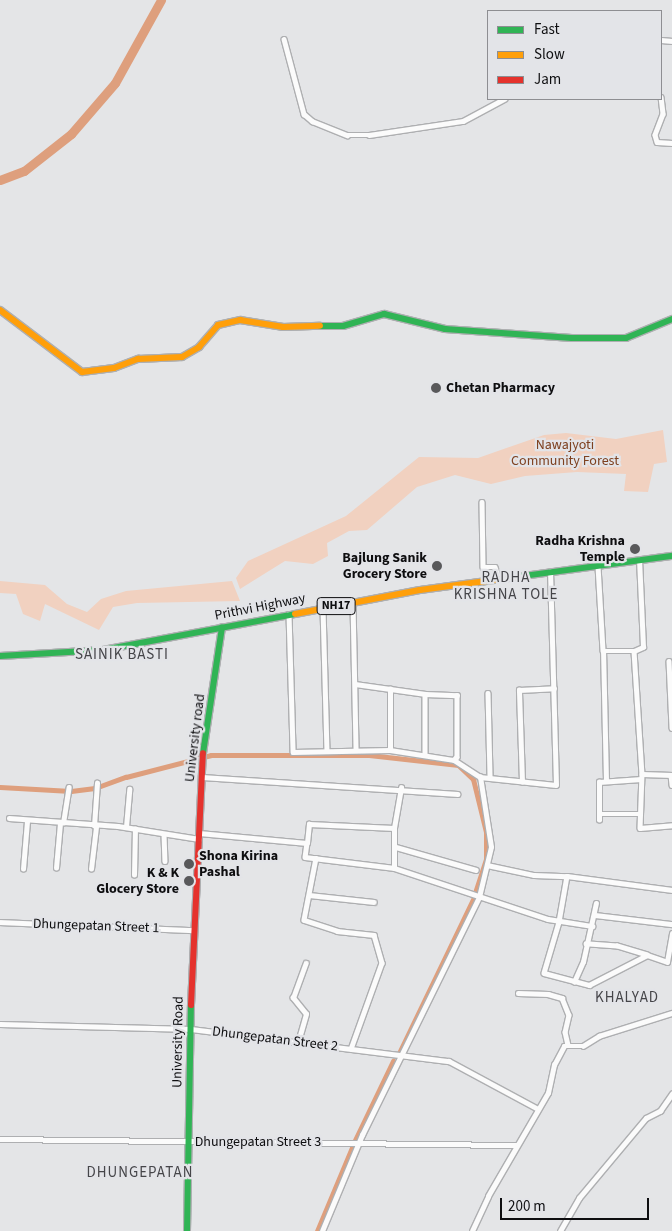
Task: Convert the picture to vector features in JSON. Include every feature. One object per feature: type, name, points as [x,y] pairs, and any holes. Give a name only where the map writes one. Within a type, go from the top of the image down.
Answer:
[{"type":"main road","points":[[0,310],[82,372],[114,368],[138,359],[182,357],[199,348],[218,325],[240,320],[284,327],[343,326],[384,314],[445,329],[581,338],[626,338],[672,319]]},
{"type":"main road","name":"Prithvi Highway","points":[[0,656],[102,650],[289,614],[498,579],[672,556]]},
{"type":"main road","name":"University road","points":[[198,857],[202,777],[222,627]]},
{"type":"main road","name":"University Road","points":[[187,1231],[192,930],[198,857]]},
{"type":"street","points":[[284,39],[304,114],[312,122],[347,135],[369,135],[463,121],[502,100]]},
{"type":"street","points":[[661,100],[663,114],[655,135],[657,142],[672,143]]},
{"type":"street","points":[[482,502],[483,566],[495,567],[498,579]]},
{"type":"street","points":[[603,651],[634,651],[643,647],[639,560]]},
{"type":"street","points":[[598,566],[603,651],[606,781]]},
{"type":"street","points":[[289,614],[293,752],[390,750],[454,760],[480,777],[556,784],[550,572]]},
{"type":"street","points":[[353,603],[356,750]]},
{"type":"street","points":[[323,608],[327,751]]},
{"type":"street","points":[[634,651],[642,777],[640,828],[672,826]]},
{"type":"street","points":[[669,661],[672,728]]},
{"type":"street","points":[[356,684],[425,694],[457,695],[457,757],[454,760]]},
{"type":"street","points":[[522,782],[519,690],[554,688]]},
{"type":"street","points":[[390,689],[390,750]]},
{"type":"street","points":[[488,693],[490,777]]},
{"type":"street","points":[[425,694],[425,755]]},
{"type":"street","points":[[641,814],[599,817],[599,782],[671,775],[672,785]]},
{"type":"street","points":[[202,777],[401,788],[457,794]]},
{"type":"street","points":[[322,1231],[359,1143],[479,895],[487,866],[490,824],[480,777]]},
{"type":"street","points":[[91,869],[97,783]]},
{"type":"street","points":[[56,868],[69,787]]},
{"type":"street","points":[[394,868],[396,848],[394,828],[401,788]]},
{"type":"street","points":[[126,828],[129,789]]},
{"type":"street","points":[[8,818],[126,828],[164,834],[307,843]]},
{"type":"street","points":[[23,870],[28,821]]},
{"type":"street","points":[[394,828],[310,824],[305,857],[394,868],[559,922],[592,926]]},
{"type":"street","points":[[134,875],[135,829]]},
{"type":"street","points":[[164,834],[165,861]]},
{"type":"street","points":[[396,848],[476,870]]},
{"type":"street","points":[[316,858],[304,920],[337,931],[374,935],[382,963],[351,1049]]},
{"type":"street","points":[[487,866],[534,876],[567,876],[672,890]]},
{"type":"street","points":[[567,876],[559,922],[544,973],[589,985],[648,954]]},
{"type":"street","points":[[309,895],[374,902]]},
{"type":"street","points":[[574,982],[592,926],[596,903]]},
{"type":"street","points":[[595,915],[672,924]]},
{"type":"street","name":"Dhungepatan Street 1","points":[[0,922],[192,930]]},
{"type":"street","points":[[586,944],[618,946],[648,954],[670,963],[672,933]]},
{"type":"street","points":[[298,1042],[306,1014],[293,998],[306,963]]},
{"type":"street","points":[[518,993],[548,994],[562,998],[569,1014],[565,1032],[568,1045]]},
{"type":"street","points":[[568,1045],[583,1046],[600,1036],[672,1013]]},
{"type":"street","name":"Dhungepatan Street 2","points":[[0,1024],[190,1028],[450,1061],[538,1109]]},
{"type":"street","points":[[472,1231],[516,1144],[548,1093],[557,1058],[568,1045]]},
{"type":"street","points":[[560,1231],[579,1198],[646,1118],[660,1111],[672,1094]]},
{"type":"street","name":"Dhungepatan Street 3","points":[[0,1139],[516,1144]]},
{"type":"green space","name":"Nawajyoti Community Forest","points":[[663,430],[667,462],[654,464],[648,492],[624,491],[626,474],[577,472],[525,476],[491,484],[455,475],[417,487],[367,530],[349,531],[327,543],[328,556],[313,564],[285,561],[240,589],[236,578],[248,561],[346,516],[419,457],[478,458],[544,435],[566,433],[616,439]]},
{"type":"green space","points":[[0,581],[45,585],[67,604],[87,612],[101,599],[126,591],[232,581],[240,601],[137,603],[113,607],[99,630],[45,604],[40,621],[23,614],[16,594],[0,593]]},
{"type":"waterway","points":[[0,180],[24,171],[71,134],[115,83],[161,0]]},
{"type":"waterway","points":[[0,787],[71,791],[95,788],[126,777],[211,755],[369,755],[458,765],[473,779],[486,832],[486,859],[476,890]]},
{"type":"waterway","points":[[399,1053],[475,895]]},
{"type":"waterway","points":[[355,1140],[393,1061]]},
{"type":"waterway","points":[[317,1231],[353,1145]]},
{"type":"traffic: fast","points":[[320,326],[343,326],[384,314],[445,329],[572,338],[626,338],[672,319]]},
{"type":"traffic: fast","points":[[516,577],[672,556]]},
{"type":"traffic: fast","points":[[0,656],[103,650],[295,614]]},
{"type":"traffic: fast","points":[[203,753],[222,627]]},
{"type":"traffic: fast","points":[[187,1231],[191,1005]]},
{"type":"traffic: slow","points":[[0,310],[82,372],[114,368],[138,359],[182,357],[199,347],[218,325],[240,320],[283,327],[320,326]]},
{"type":"traffic: slow","points":[[295,614],[420,590],[516,577]]},
{"type":"traffic: jam","points":[[191,1005],[203,753]]},
{"type":"place","name":"Chetan Pharmacy","points":[[436,388]]},
{"type":"place","name":"Radha Krishna Temple","points":[[635,549]]},
{"type":"place","name":"Bajlung Sanik Grocery Store","points":[[437,566]]},
{"type":"place","name":"Shona Kirina Pashal","points":[[189,864]]},
{"type":"place","name":"K & K Glocery Store","points":[[189,881]]},
{"type":"district","name":"RADHA KRISHNA TOLE","points":[[506,586]]},
{"type":"district","name":"SAINIK BASTI","points":[[122,655]]},
{"type":"district","name":"KHALYAD","points":[[627,998]]},
{"type":"district","name":"DHUNGEPATAN","points":[[140,1173]]}]
